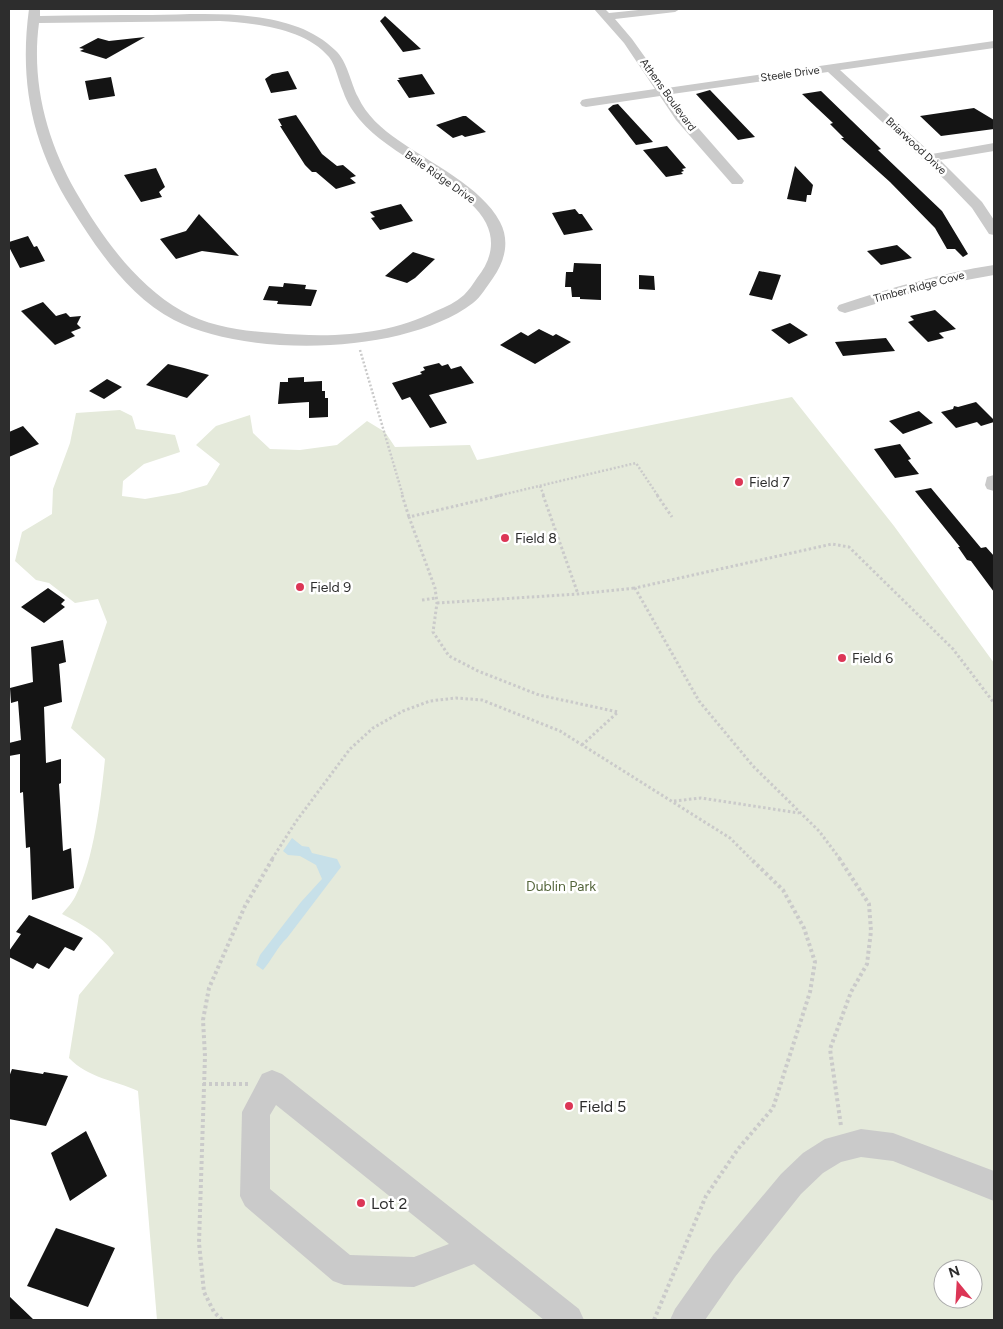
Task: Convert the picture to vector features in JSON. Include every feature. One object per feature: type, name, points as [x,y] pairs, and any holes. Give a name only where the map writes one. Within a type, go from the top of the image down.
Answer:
[{"type":"street","points":[[603,13],[676,9]]},
{"type":"street","name":"Athens Boulevard","points":[[603,13],[628,42],[681,117],[737,181]]},
{"type":"street","name":"Belle Ridge Drive","points":[[34,15],[233,18],[279,26],[306,35],[333,54],[353,101],[373,127],[407,154],[477,202],[492,221],[500,246],[494,266],[470,298],[440,316],[408,330],[371,339],[321,341],[253,337],[195,324],[153,301],[95,234],[66,188],[51,157],[36,113],[29,59],[34,15]]},
{"type":"street","name":"Steele Drive","points":[[586,103],[994,44]]},
{"type":"street","name":"Briarwood Drive","points":[[831,68],[930,158],[977,205],[994,231]]},
{"type":"street","points":[[930,158],[994,147]]},
{"type":"street","name":"Timber Ridge Cove","points":[[844,308],[886,294],[973,272],[994,270]]},
{"type":"street","points":[[478,1248],[414,1272],[344,1270],[254,1196],[256,1112],[272,1084],[478,1248],[568,1320]]},
{"type":"street","points":[[686,1320],[724,1266],[791,1184],[813,1163],[835,1149],[844,1146],[872,1143],[894,1147],[994,1186]]},
{"type":"path","points":[[359,347],[409,518],[435,588],[437,603],[433,632],[449,656],[478,671],[539,695],[618,712],[582,745]]},
{"type":"path","points":[[409,518],[636,463],[672,517]]},
{"type":"path","points":[[540,486],[578,594]]},
{"type":"path","points":[[437,603],[578,594],[635,588],[832,544],[849,547],[953,649],[994,703]]},
{"type":"path","points":[[635,588],[699,701],[753,766],[819,831],[847,868],[869,904],[871,931],[867,964],[851,992],[830,1049],[844,1146]]},
{"type":"path","points":[[422,600],[436,598]]},
{"type":"path","points":[[222,1320],[214,1312],[204,1292],[199,1243],[205,1056],[203,1020],[209,988],[246,906],[269,864],[297,820],[350,749],[373,728],[403,711],[430,701],[464,698],[482,700],[560,731],[730,838],[784,890],[804,928],[815,962],[810,992],[773,1108],[738,1149],[706,1196],[654,1320]]},
{"type":"path","points":[[674,801],[701,798],[800,813]]},
{"type":"path","points":[[203,1084],[272,1084]]},
{"type":"green space","name":"Dublin Park","points":[[792,397],[894,526],[994,663],[994,1320],[157,1320],[138,1091],[84,1070],[69,1058],[79,995],[114,953],[97,935],[62,914],[76,895],[88,864],[99,810],[105,759],[71,728],[107,622],[98,599],[75,603],[49,583],[36,580],[15,561],[22,532],[52,514],[53,489],[70,443],[76,413],[120,410],[132,416],[136,429],[175,435],[180,452],[144,464],[123,481],[122,496],[145,499],[179,493],[207,485],[220,464],[196,445],[216,426],[250,415],[253,433],[270,449],[300,450],[337,445],[367,421],[385,432],[395,447],[470,445],[477,460]]},
{"type":"water","points":[[292,838],[302,846],[309,847],[312,853],[337,859],[341,867],[280,945],[263,970],[256,965],[260,955],[301,902],[322,879],[316,865],[300,856],[288,855],[283,851]]},
{"type":"building","points":[[385,16],[421,49],[403,52],[380,21]]},
{"type":"building","points":[[145,37],[106,59],[80,51],[84,49],[79,48],[98,38],[109,41]]},
{"type":"building","points":[[288,71],[297,89],[271,93],[265,79],[272,74]]},
{"type":"building","points":[[422,74],[435,94],[409,98],[397,80],[400,80],[398,78]]},
{"type":"building","points":[[111,77],[115,96],[89,100],[85,81]]},
{"type":"building","points":[[710,90],[755,137],[738,140],[696,94]]},
{"type":"building","points":[[821,91],[881,149],[878,150],[942,211],[968,254],[963,257],[955,249],[947,249],[935,228],[890,182],[841,138],[844,138],[830,124],[833,123],[802,94]]},
{"type":"building","points":[[618,104],[653,142],[636,145],[608,109]]},
{"type":"building","points":[[974,108],[994,120],[994,129],[941,136],[920,116]]},
{"type":"building","points":[[296,115],[322,154],[337,166],[343,165],[356,176],[350,178],[356,183],[336,189],[305,165],[280,126],[282,126],[278,119]]},
{"type":"building","points":[[466,116],[486,132],[453,138],[436,125]]},
{"type":"building","points":[[667,146],[686,168],[682,169],[684,171],[681,172],[683,174],[666,177],[643,150]]},
{"type":"building","points":[[795,166],[813,185],[811,195],[807,195],[806,202],[787,199]]},
{"type":"building","points":[[156,168],[165,187],[159,192],[162,197],[141,202],[124,175]]},
{"type":"building","points":[[401,204],[413,221],[380,230],[371,218],[375,217],[370,212]]},
{"type":"building","points":[[575,209],[579,214],[582,214],[593,230],[564,235],[552,213]]},
{"type":"building","points":[[199,214],[239,256],[202,251],[176,259],[160,239],[186,231]]},
{"type":"building","points":[[28,236],[34,247],[37,246],[45,261],[20,268],[9,247],[9,242]]},
{"type":"building","points":[[897,245],[912,258],[881,265],[867,251]]},
{"type":"building","points":[[413,252],[435,259],[407,283],[385,276]]},
{"type":"building","points":[[574,263],[601,264],[601,300],[572,297],[571,287],[565,287],[566,272],[573,272]]},
{"type":"building","points":[[759,271],[781,275],[772,300],[749,295]]},
{"type":"building","points":[[639,275],[654,276],[655,290],[639,289]]},
{"type":"building","points":[[284,283],[306,285],[305,289],[317,290],[311,306],[277,304],[278,301],[263,300],[269,286],[283,287]]},
{"type":"building","points":[[43,302],[56,316],[66,313],[70,317],[81,316],[77,324],[81,328],[71,332],[75,336],[55,345],[21,311]]},
{"type":"building","points":[[935,310],[956,329],[939,333],[944,338],[928,342],[908,322],[914,320],[910,316]]},
{"type":"building","points":[[790,323],[808,335],[789,344],[771,330]]},
{"type":"building","points":[[539,329],[553,336],[556,334],[571,342],[535,364],[500,345],[521,332],[528,336]]},
{"type":"building","points":[[886,338],[895,351],[843,356],[835,342]]},
{"type":"building","points":[[439,363],[442,366],[448,364],[451,369],[461,366],[474,383],[429,395],[447,423],[430,428],[410,397],[402,400],[392,383],[422,374],[420,372],[425,370],[423,367]]},
{"type":"building","points":[[168,364],[209,375],[187,398],[146,385]]},
{"type":"building","points":[[304,377],[304,382],[322,381],[322,391],[325,391],[325,398],[328,398],[328,417],[309,418],[309,402],[278,404],[280,382],[288,382],[288,378]]},
{"type":"building","points":[[107,379],[122,387],[104,399],[89,391]]},
{"type":"building","points":[[976,402],[994,422],[981,426],[977,422],[956,428],[941,412],[953,409],[954,406],[958,407]]},
{"type":"building","points":[[919,411],[933,423],[903,434],[889,421]]},
{"type":"building","points":[[23,426],[39,444],[9,457],[9,432]]},
{"type":"building","points":[[900,444],[911,459],[908,460],[919,474],[895,478],[874,449]]},
{"type":"building","points":[[931,488],[981,548],[986,547],[994,556],[994,592],[971,561],[967,560],[958,547],[960,547],[915,491]]},
{"type":"building","points":[[48,588],[65,600],[61,604],[65,607],[44,623],[21,607]]},
{"type":"building","points":[[63,640],[66,662],[59,664],[62,702],[44,707],[46,763],[61,759],[61,783],[59,784],[63,851],[71,848],[74,888],[32,900],[30,847],[26,848],[23,792],[20,793],[20,754],[9,756],[9,743],[21,740],[18,701],[11,703],[10,688],[33,682],[31,647]]},
{"type":"building","points":[[29,915],[83,938],[74,951],[65,947],[49,969],[37,963],[33,969],[9,957],[9,951],[21,934],[16,932]]},
{"type":"building","points":[[12,1069],[68,1076],[46,1126],[9,1119],[9,1077]]},
{"type":"building","points":[[86,1131],[107,1176],[70,1201],[51,1153]]},
{"type":"building","points":[[56,1228],[115,1248],[88,1307],[27,1286]]},
{"type":"building","points":[[9,1296],[34,1320],[9,1320]]},
{"type":"place","name":"Field 7","points":[[739,482]]},
{"type":"place","name":"Field 8","points":[[505,538]]},
{"type":"place","name":"Field 9","points":[[300,587]]},
{"type":"place","name":"Field 6","points":[[842,658]]},
{"type":"place","name":"Field 5","points":[[569,1106]]},
{"type":"place","name":"Lot 2","points":[[361,1203]]}]
